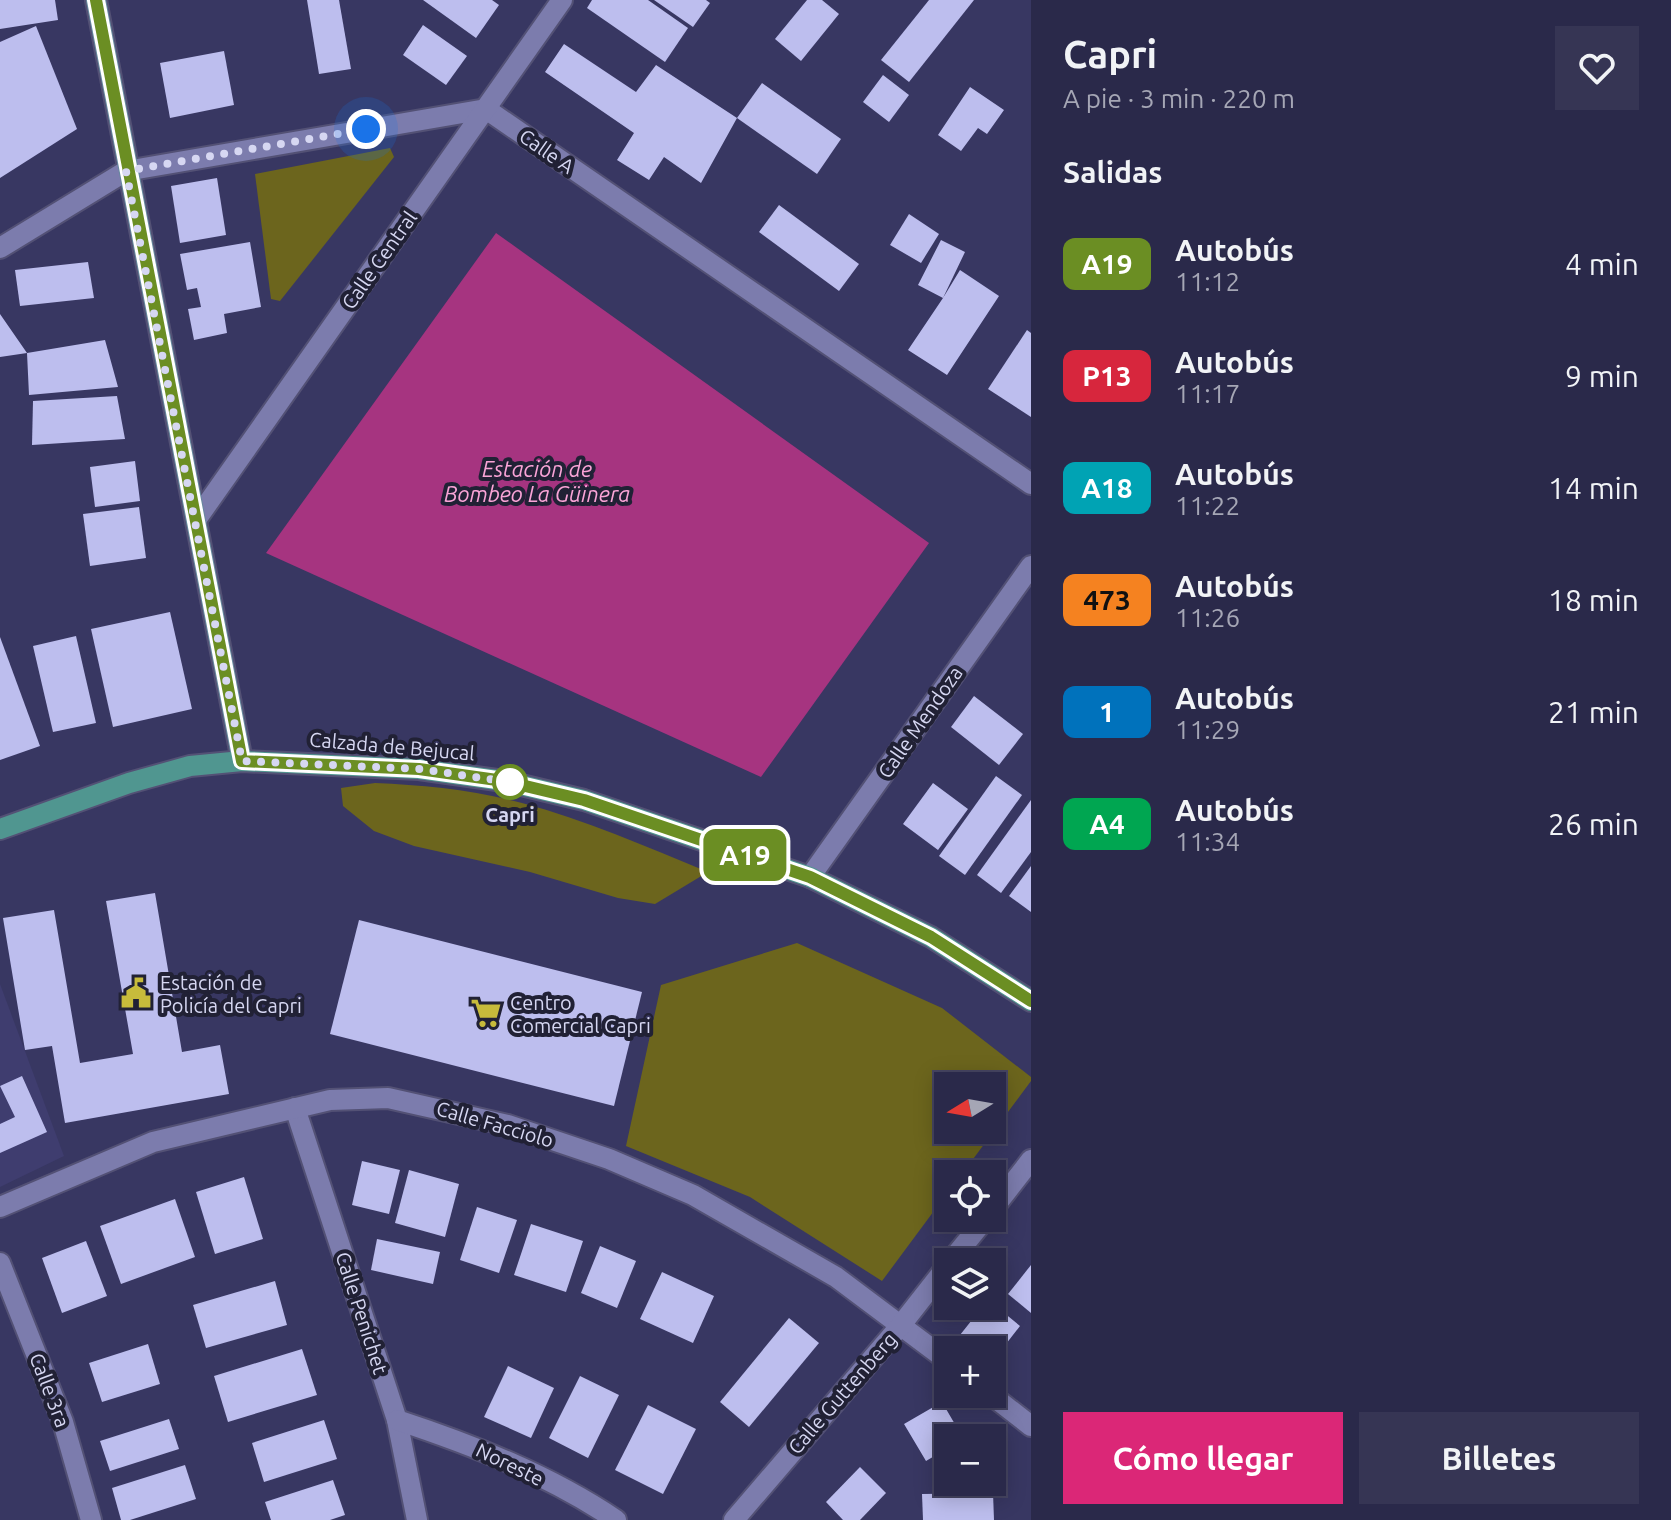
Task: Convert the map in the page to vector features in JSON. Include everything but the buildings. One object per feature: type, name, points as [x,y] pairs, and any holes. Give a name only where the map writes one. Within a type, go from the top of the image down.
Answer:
[{"type":"main road","points":[[96,0],[126,171],[242,761]]},
{"type":"main road","name":"Calzada de Bejucal","points":[[0,829],[129,783],[190,766],[242,761],[419,769],[504,781],[584,800],[810,877],[931,937],[1031,1001]]},
{"type":"street","name":"Calle Central","points":[[196,520],[562,0]]},
{"type":"street","points":[[0,248],[126,171],[486,109]]},
{"type":"street","name":"Calle A","points":[[486,109],[1031,484]]},
{"type":"street","name":"Calle Mendoza","points":[[810,877],[1031,566]]},
{"type":"street","name":"Calle Facciolo","points":[[0,1207],[153,1142],[330,1100],[388,1098],[508,1125],[609,1159],[693,1195],[836,1277],[934,1350]]},
{"type":"street","name":"Calle Penichet","points":[[295,1108],[397,1420],[417,1520]]},
{"type":"street","points":[[1006,1192],[1031,1160]]},
{"type":"street","name":"Calle Guttenberg","points":[[962,1248],[975,1232]]},
{"type":"street","name":"Calle 3ra","points":[[0,1263],[63,1422],[91,1520]]},
{"type":"street","name":"Calle Guttenberg","points":[[738,1517],[934,1283]]},
{"type":"street","points":[[1006,1406],[1031,1426]]},
{"type":"street","name":"Noreste","points":[[397,1420],[474,1445],[616,1520]]},
{"type":"shaded area","points":[[390,148],[394,157],[280,301],[271,299],[255,174]]},
{"type":"shaded area","points":[[375,783],[449,789],[522,803],[593,826],[708,872],[655,904],[618,898],[530,872],[414,846],[374,831],[343,806],[341,788]]},
{"type":"shaded area","points":[[797,943],[942,1008],[1031,1077],[1006,1115],[1006,1072],[934,1072],[934,1144],[984,1144],[972,1160],[934,1160],[934,1211],[882,1281],[750,1197],[626,1146],[661,985]]},
{"type":"shaded area","points":[[0,984],[64,1156],[0,1187]]},
{"type":"water","name":"Estación de Bombeo La Güinera","points":[[496,233],[929,543],[761,777],[266,553]]},
{"type":"bus line","name":"A19","points":[[96,0],[126,171],[242,761],[279,760],[419,769],[504,781],[584,800],[810,877],[931,937],[1031,1001]]},
{"type":"place","name":"Capri","points":[[510,782]]},
{"type":"place","name":"Estación de Policía del Capri","points":[[136,993]]},
{"type":"place","name":"Centro Comercial Capri","points":[[486,1013]]},
{"type":"route","points":[[366,129],[126,171],[242,761],[279,760],[419,769],[510,782]]}]
